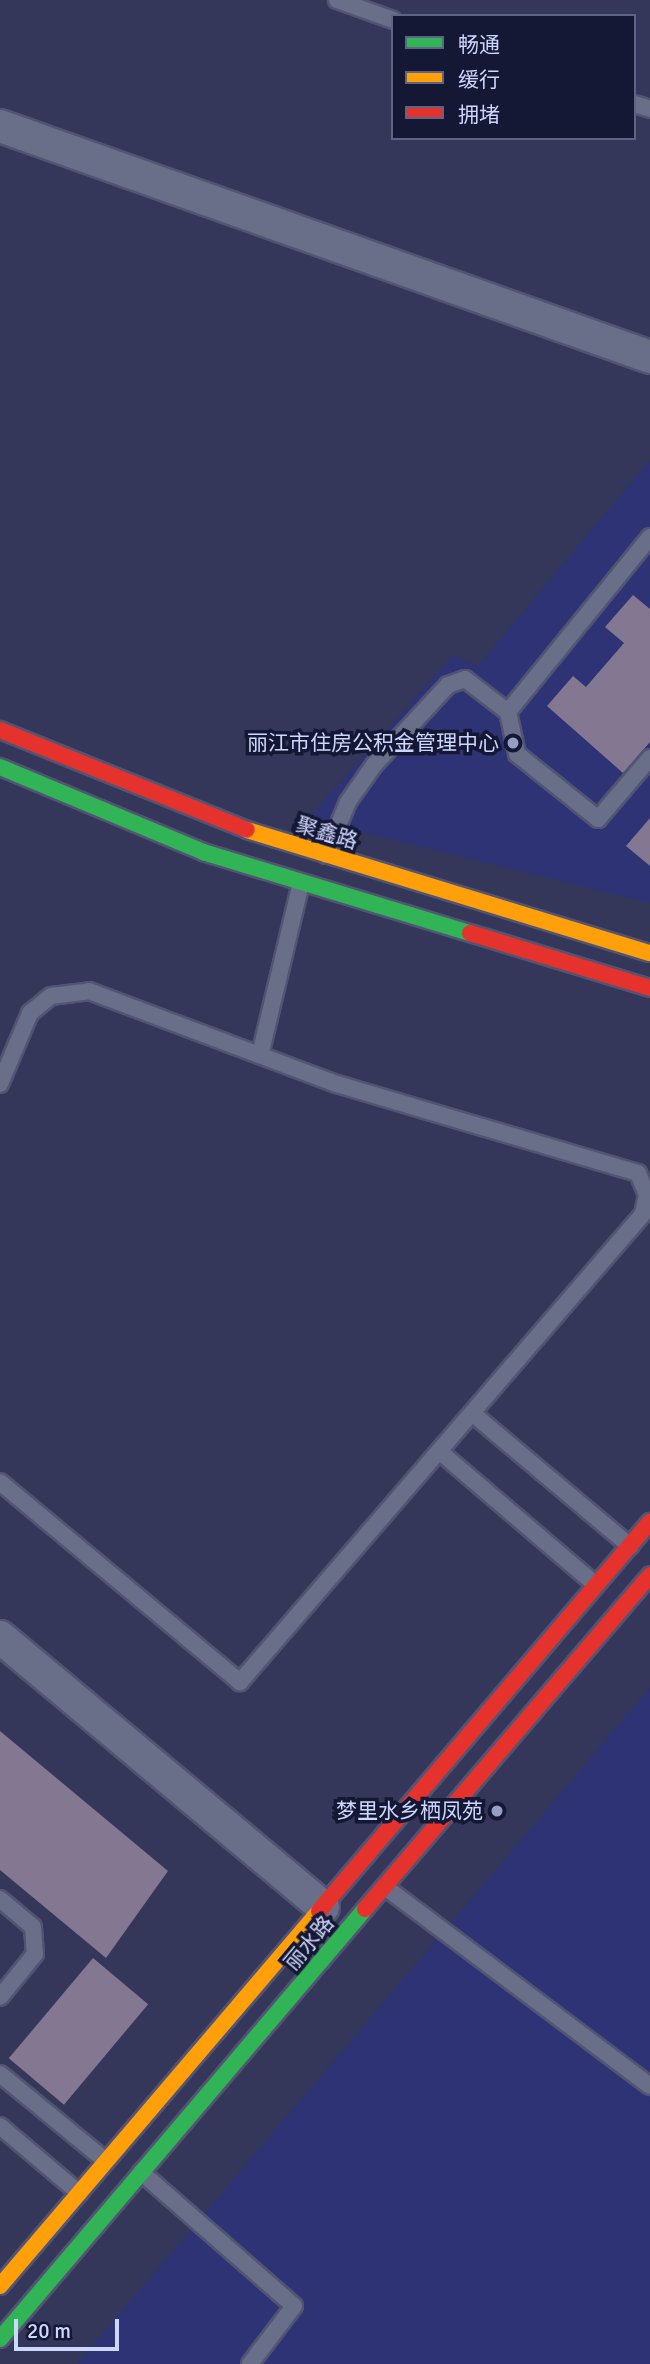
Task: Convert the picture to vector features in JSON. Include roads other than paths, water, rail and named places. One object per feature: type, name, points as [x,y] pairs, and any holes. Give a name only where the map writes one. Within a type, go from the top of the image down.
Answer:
[{"type":"street","points":[[0,126],[650,357]]},
{"type":"street","name":"聚鑫路","points":[[0,730],[215,820],[650,953]]},
{"type":"street","points":[[0,768],[203,852],[650,988]]},
{"type":"street","name":"丽水路","points":[[0,2286],[650,1522]]},
{"type":"street","name":"丽水路","points":[[0,2339],[650,1575]]},
{"type":"street","points":[[0,1637],[323,1907]]},
{"type":"lane","points":[[337,0],[391,19]]},
{"type":"lane","points":[[508,712],[650,537]]},
{"type":"lane","points":[[326,855],[374,765],[448,685],[466,679],[508,712],[517,754],[598,819],[650,758]]},
{"type":"lane","points":[[260,1055],[301,883]]},
{"type":"lane","points":[[0,1084],[30,1013],[63,992],[89,991],[260,1055],[638,1173],[645,1183],[643,1214],[240,1682],[0,1482]]},
{"type":"lane","points":[[472,1413],[629,1546]]},
{"type":"lane","points":[[439,1451],[596,1585]]},
{"type":"lane","points":[[385,1887],[650,2086]]},
{"type":"lane","points":[[0,1899],[33,1927],[35,1954],[0,1997]]},
{"type":"lane","points":[[0,2074],[106,2161]]},
{"type":"lane","points":[[0,2126],[79,2193]]},
{"type":"lane","points":[[141,2172],[294,2306],[250,2364]]},
{"type":"place","name":"丽江市住房公积金管理中心","points":[[513,743]]},
{"type":"place","name":"梦里水乡栖凤苑","points":[[497,1811]]}]
